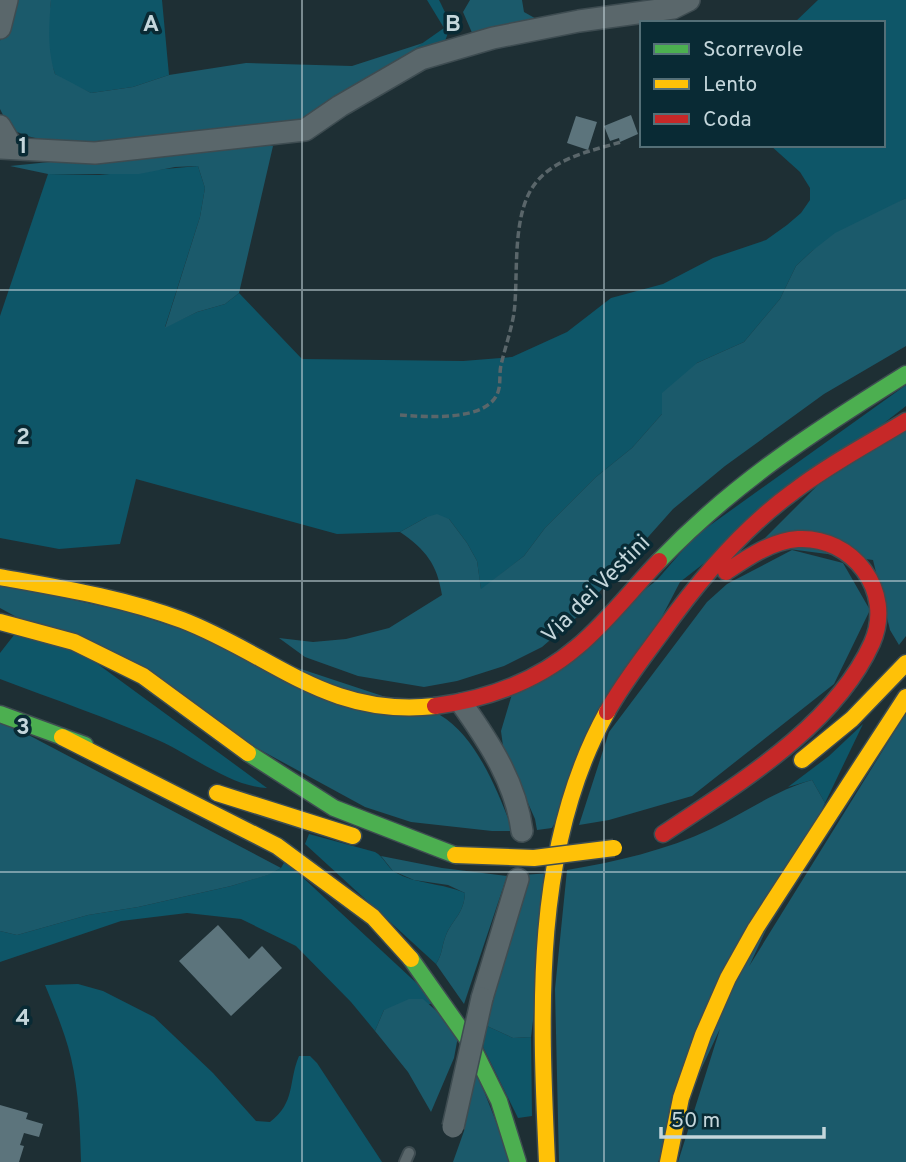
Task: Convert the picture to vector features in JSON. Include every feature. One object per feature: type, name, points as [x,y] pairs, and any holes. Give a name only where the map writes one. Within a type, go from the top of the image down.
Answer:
[{"type":"main road","name":"Via dei Vestini","points":[[0,577],[124,602],[172,616],[208,631],[304,683],[335,696],[410,707],[462,704],[503,692],[549,668],[575,649],[686,533],[758,469],[906,374]]},
{"type":"main road","points":[[547,1162],[543,1026],[554,884],[564,827],[597,732],[619,693],[667,624],[694,586],[722,555],[779,503],[811,479],[906,421]]},
{"type":"main road","points":[[667,624],[705,589],[742,562],[772,545],[797,539],[821,541],[840,547],[860,561],[878,598],[880,613],[873,640],[840,691],[769,758],[657,836],[697,821],[752,792]]},
{"type":"main road","points":[[0,622],[74,642],[143,676],[272,770],[334,808],[455,855]]},
{"type":"main road","points":[[793,766],[852,719],[906,663]]},
{"type":"main road","points":[[668,1162],[681,1098],[703,1035],[728,978],[756,928],[906,697]]},
{"type":"main road","points":[[0,714],[288,817],[409,849],[455,855],[534,858],[627,844]]},
{"type":"main road","points":[[62,737],[277,846],[373,917],[417,966],[471,1044],[499,1101],[518,1162]]},
{"type":"street","points":[[0,28],[8,0]]},
{"type":"street","points":[[0,125],[7,148],[94,153],[305,130],[340,106],[421,59],[493,38],[579,21],[673,8],[689,0]]},
{"type":"street","points":[[462,704],[486,738],[502,769],[519,810],[522,831]]},
{"type":"street","points":[[453,1127],[482,998],[518,880]]},
{"type":"path","points":[[400,415],[435,418],[488,407],[498,393],[501,367],[514,313],[521,222],[529,190],[541,176],[565,160],[621,142]]},
{"type":"shaded area","points":[[11,0],[51,0],[49,28],[55,74],[91,93],[133,87],[169,75],[246,63],[352,66],[423,43],[338,103],[304,119],[191,135],[52,142],[10,129],[0,109],[0,41]]},
{"type":"shaded area","points":[[51,0],[162,0],[169,75],[133,87],[91,93],[65,81],[55,74],[49,56],[47,32]]},
{"type":"shaded area","points":[[427,0],[439,0],[447,17],[449,27],[444,44],[377,75],[444,28]]},
{"type":"shaded area","points":[[470,0],[522,0],[524,12],[540,21],[473,35],[463,12]]},
{"type":"shaded area","points":[[818,0],[906,0],[906,198],[812,251],[796,266],[780,299],[744,342],[697,363],[662,414],[632,448],[596,477],[545,528],[524,556],[481,590],[477,561],[449,519],[427,517],[400,532],[337,534],[136,479],[120,544],[59,549],[0,538],[0,316],[48,174],[99,175],[198,166],[205,188],[200,217],[165,327],[197,312],[225,304],[239,293],[302,359],[463,361],[512,357],[567,332],[611,298],[663,284],[713,258],[766,240],[787,225],[801,213],[810,200],[810,188],[800,172],[772,147],[885,147],[885,21],[796,21]]},
{"type":"shaded area","points":[[217,145],[273,146],[239,293],[225,304],[197,312],[165,328],[200,217],[205,188],[198,166],[139,174],[48,174],[10,166]]},
{"type":"shaded area","points":[[906,198],[906,346],[824,394],[725,466],[673,509],[577,617],[542,647],[504,666],[457,681],[424,687],[358,676],[305,657],[279,638],[313,642],[346,639],[389,628],[442,595],[429,559],[400,532],[437,514],[449,519],[467,543],[477,561],[481,589],[524,556],[545,528],[596,477],[632,448],[662,414],[662,393],[697,363],[744,342],[780,299],[796,266],[812,251],[835,233]]},
{"type":"shaded area","points":[[906,385],[906,406],[680,582],[657,580],[695,536]]},
{"type":"shaded area","points":[[906,429],[906,636],[899,645],[890,630],[873,560],[758,545],[819,484]]},
{"type":"shaded area","points":[[792,550],[843,563],[870,610],[834,684],[692,796],[609,820],[579,825],[609,732],[707,602],[727,584]]},
{"type":"shaded area","points":[[657,580],[680,582],[552,828],[537,830],[535,819],[503,746],[501,731],[512,694]]},
{"type":"shaded area","points":[[0,584],[129,612],[440,715],[465,737],[475,751],[493,783],[513,831],[411,822],[365,807],[0,608]]},
{"type":"shaded area","points":[[14,635],[84,654],[267,788],[240,782],[140,733],[0,679],[0,653]]},
{"type":"shaded area","points":[[906,713],[906,1162],[678,1162],[730,997]]},
{"type":"shaded area","points":[[0,720],[281,868],[268,875],[231,886],[88,915],[17,935],[0,931]]},
{"type":"shaded area","points":[[863,724],[825,803],[812,780],[788,787],[829,756]]},
{"type":"shaded area","points":[[812,780],[825,803],[658,1162],[559,1162],[555,989],[567,870],[622,859],[677,843]]},
{"type":"shaded area","points":[[309,834],[375,852],[392,870],[403,876],[465,893],[460,912],[448,932],[436,964],[305,844]]},
{"type":"shaded area","points":[[381,856],[442,868],[507,876],[464,1004],[436,964],[448,932],[460,912],[465,893],[448,885],[414,880],[393,871]]},
{"type":"shaded area","points":[[285,861],[438,1003],[384,1010],[375,1031],[351,1002],[296,946],[241,919],[187,913],[121,921],[0,962],[0,931],[17,935],[88,915],[231,886],[267,875],[281,868]]},
{"type":"shaded area","points":[[551,873],[531,1037],[513,1038],[487,1026],[522,875]]},
{"type":"shaded area","points":[[78,984],[103,991],[154,1017],[213,1073],[256,1121],[270,1122],[284,1107],[299,1056],[310,1056],[382,1162],[81,1162],[74,1071],[63,1030],[45,985]]},
{"type":"shaded area","points":[[409,999],[423,999],[459,1031],[454,1058],[431,1112],[408,1072],[375,1031],[384,1010]]},
{"type":"shaded area","points":[[487,1026],[513,1038],[531,1037],[532,1116],[518,1118],[483,1047]]},
{"type":"shaded area","points":[[476,1071],[512,1162],[453,1162],[464,1131]]},
{"type":"building","points":[[631,115],[638,134],[620,142],[619,138],[610,141],[604,126]]},
{"type":"building","points":[[576,116],[597,122],[588,150],[567,143]]},
{"type":"building","points":[[218,925],[249,959],[262,946],[282,968],[231,1016],[179,961]]},
{"type":"building","points":[[0,1105],[28,1113],[26,1119],[43,1124],[39,1137],[24,1133],[20,1145],[24,1146],[19,1162],[0,1162]]},
{"type":"traffic: fast","points":[[659,561],[746,482],[807,438],[906,374]]},
{"type":"traffic: fast","points":[[0,714],[85,745]]},
{"type":"traffic: fast","points":[[248,753],[334,808],[455,855]]},
{"type":"traffic: fast","points":[[411,959],[471,1044],[499,1101],[518,1162]]},
{"type":"traffic: slow","points":[[0,577],[115,600],[160,612],[215,634],[302,681],[363,703],[397,707],[435,706]]},
{"type":"traffic: slow","points":[[0,622],[74,642],[143,676],[248,753]]},
{"type":"traffic: slow","points":[[802,760],[852,719],[906,663]]},
{"type":"traffic: slow","points":[[668,1162],[681,1098],[703,1035],[728,978],[756,928],[906,697]]},
{"type":"traffic: slow","points":[[547,1162],[543,990],[553,874],[565,818],[583,764],[607,712]]},
{"type":"traffic: slow","points":[[62,737],[277,846],[373,917],[411,959]]},
{"type":"traffic: slow","points":[[217,793],[353,836]]},
{"type":"traffic: slow","points":[[455,855],[534,858],[614,848]]},
{"type":"traffic: jam","points":[[607,712],[626,681],[676,613],[738,539],[806,482],[906,421]]},
{"type":"traffic: jam","points":[[663,834],[752,774],[809,727],[834,701],[855,673],[872,643],[878,623],[878,604],[873,586],[864,570],[836,547],[818,540],[798,539],[778,543],[726,572]]},
{"type":"traffic: jam","points":[[435,706],[492,693],[545,670],[588,637],[659,561]]}]
